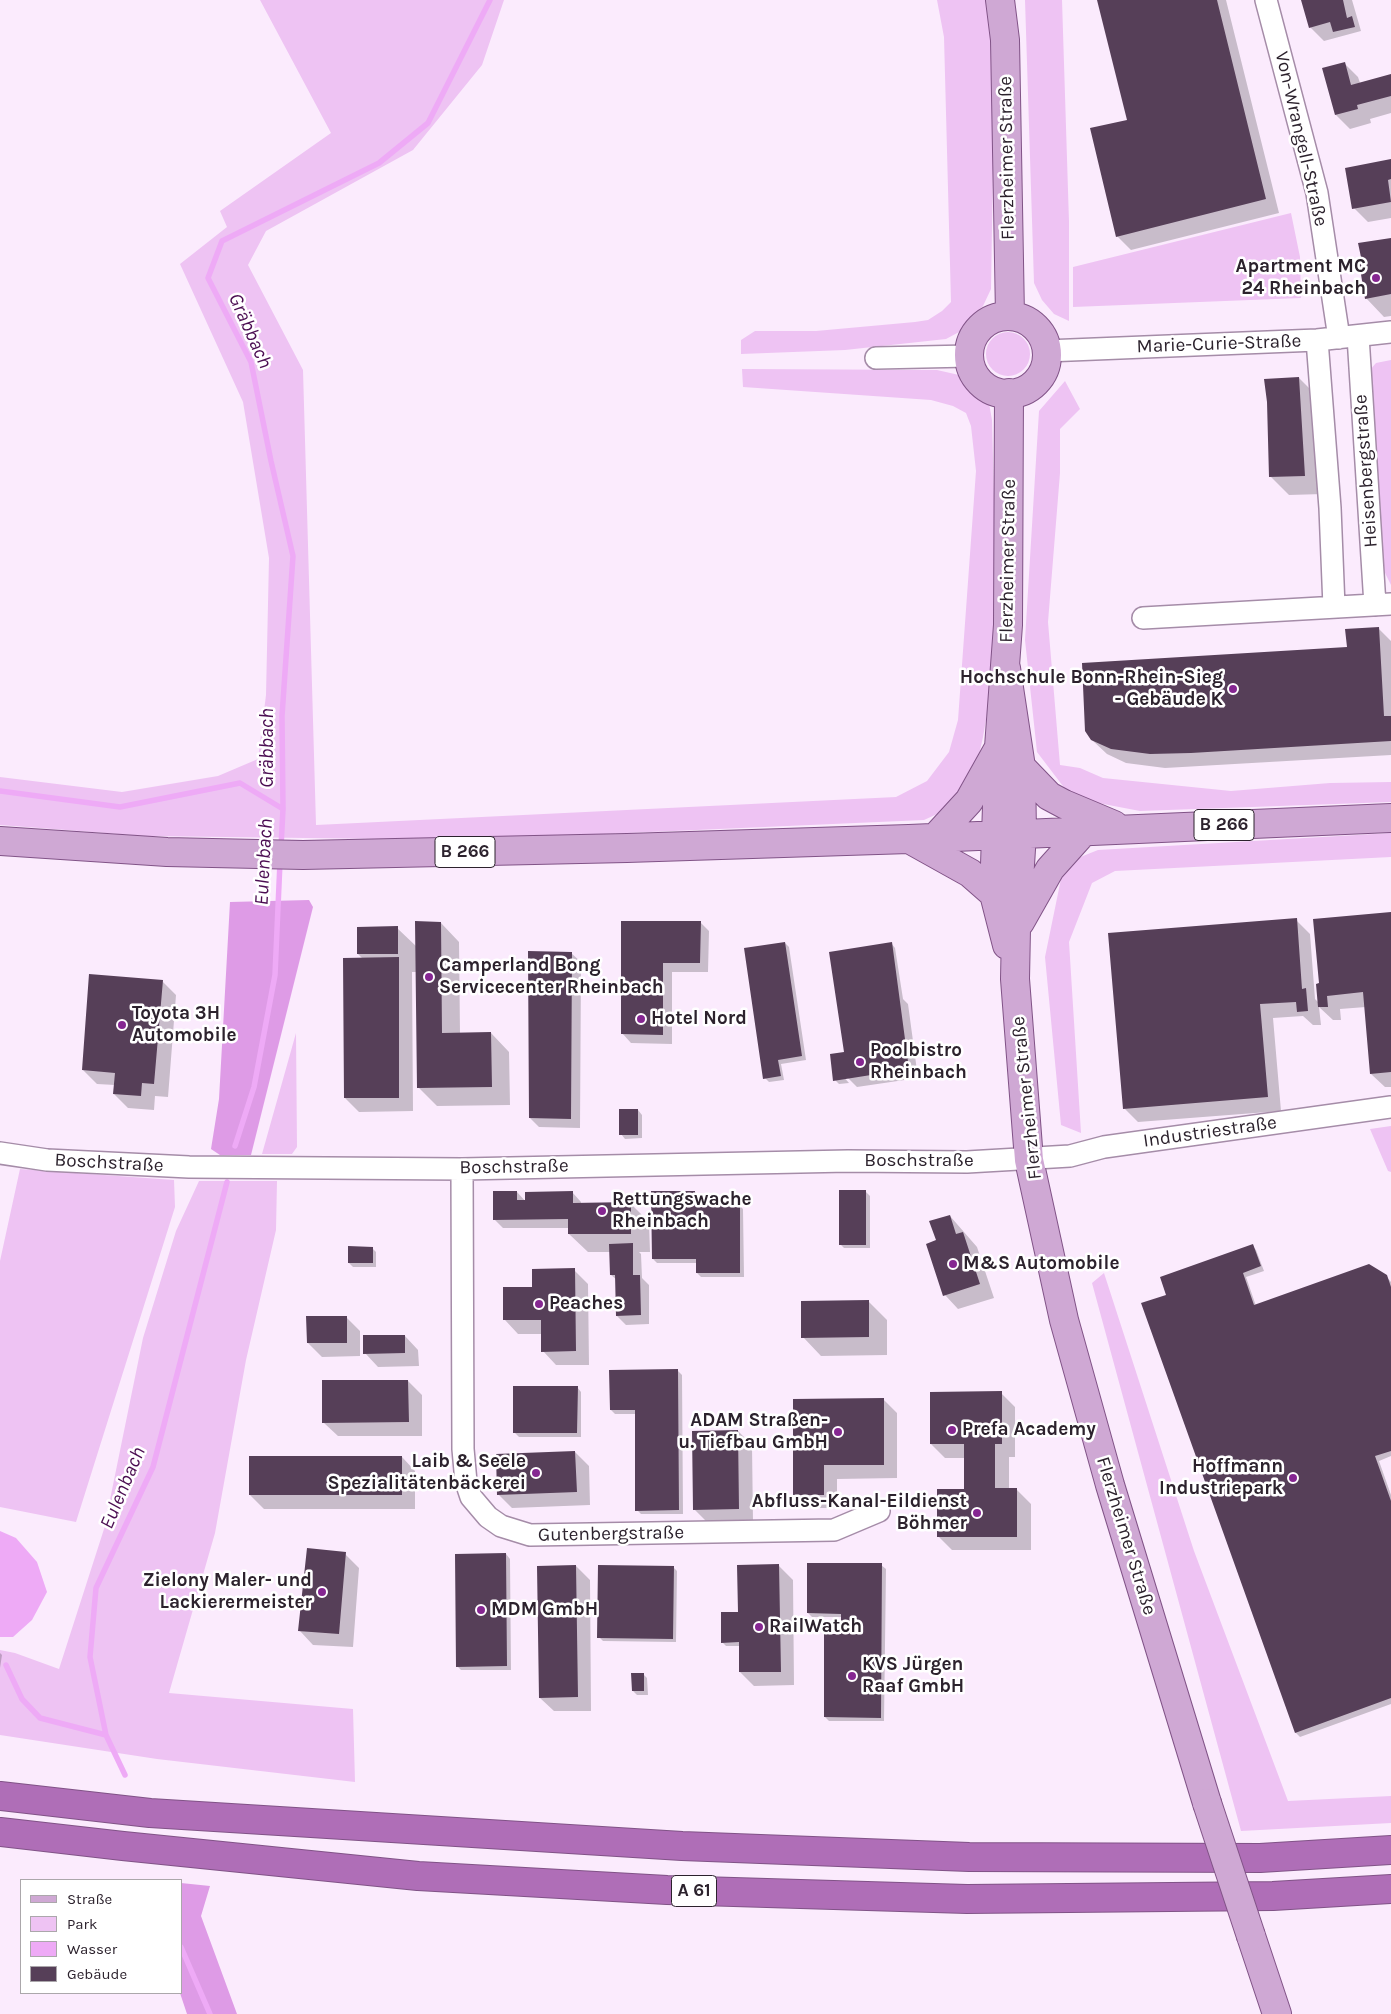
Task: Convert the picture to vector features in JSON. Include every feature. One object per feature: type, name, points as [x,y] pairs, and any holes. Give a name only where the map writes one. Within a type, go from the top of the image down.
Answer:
[{"type":"highway","name":"A 61","points":[[0,1796],[160,1814],[682,1846],[979,1857],[1260,1858],[1391,1850]]},
{"type":"highway","name":"A 61","points":[[0,1832],[418,1876],[667,1890],[967,1899],[1273,1896],[1391,1889]]},
{"type":"main road","name":"Flerzheimer Straße","points":[[1000,0],[1005,40],[1010,316]]},
{"type":"main road","points":[[1010,316],[1023,319],[1035,326],[1043,337],[1046,351],[1045,363],[1037,380],[1022,391],[1009,393],[997,392],[986,387],[977,379],[971,368],[969,356],[970,343],[976,332],[986,322],[997,317],[1010,316]]},
{"type":"main road","name":"Flerzheimer Straße","points":[[1009,393],[1008,615],[1006,668],[999,747],[994,894],[1015,980]]},
{"type":"main road","name":"Flerzheimer Straße","points":[[1006,668],[1021,767],[1022,833],[1015,980],[1029,1160],[1064,1320],[1110,1485],[1207,1803],[1277,2014]]},
{"type":"main road","points":[[994,894],[970,873],[922,839],[969,801],[999,747]]},
{"type":"main road","points":[[1021,767],[1048,796],[1122,829]]},
{"type":"main road","name":"B 266","points":[[0,841],[167,852],[304,855],[922,839],[995,834],[1391,818]]},
{"type":"main road","points":[[1016,929],[1050,869],[1085,830]]},
{"type":"street","name":"Von-Wrangell-Straße","points":[[1266,0],[1306,144],[1349,337]]},
{"type":"street","name":"Marie-Curie-Straße","points":[[1046,351],[1317,340],[1391,332]]},
{"type":"street","name":"Heisenbergstraße","points":[[1143,618],[1383,604],[1349,337]]},
{"type":"street","name":"Heisenbergstraße","points":[[1317,340],[1330,508],[1334,607]]},
{"type":"street","points":[[876,358],[969,356]]},
{"type":"street","name":"Industriestraße","points":[[1029,1160],[1070,1156],[1104,1148],[1391,1107]]},
{"type":"street","name":"Boschstraße","points":[[0,1153],[47,1160],[189,1167],[462,1168],[1029,1160]]},
{"type":"street","name":"Gutenbergstraße","points":[[462,1168],[463,1449],[466,1482],[471,1497],[488,1517],[501,1526],[530,1536],[834,1530],[879,1511]]},
{"type":"green space","points":[[260,0],[504,0],[482,65],[413,150],[266,231],[248,265],[303,370],[316,825],[896,797],[927,781],[949,752],[958,720],[976,471],[971,426],[966,413],[953,406],[931,400],[743,387],[742,369],[937,370],[959,375],[989,403],[992,420],[996,573],[990,697],[976,769],[946,810],[924,820],[468,840],[145,836],[0,825],[0,777],[122,792],[218,776],[258,759],[266,695],[269,558],[243,402],[180,264],[227,227],[220,211],[331,133]]},
{"type":"green space","points":[[937,0],[990,0],[995,41],[991,289],[983,306],[961,331],[946,339],[845,350],[741,354],[741,340],[755,331],[816,331],[915,322],[928,320],[942,311],[951,302],[944,37]]},
{"type":"green space","points":[[1025,0],[1062,0],[1069,222],[1069,321],[1054,314],[1042,300],[1034,283]]},
{"type":"green space","points":[[1291,213],[1300,257],[1301,298],[1073,307],[1073,267]]},
{"type":"green space","points":[[1012,332],[1024,338],[1029,346],[1029,362],[1024,370],[1016,375],[1004,376],[992,370],[987,362],[986,350],[992,338],[1000,333]]},
{"type":"green space","points":[[1391,360],[1391,585],[1383,569],[1369,371],[1376,363]]},
{"type":"green space","points":[[1065,381],[1080,409],[1060,429],[1060,473],[1048,622],[1060,765],[1080,768],[1103,778],[1231,791],[1330,783],[1391,782],[1391,802],[1140,811],[1072,798],[1037,752],[1025,640],[1039,411]]},
{"type":"green space","points":[[1391,833],[1391,857],[1115,871],[1092,883],[1069,942],[1081,1133],[1061,1125],[1045,957],[1063,869],[1078,858],[1098,850]]},
{"type":"green space","points":[[296,1033],[297,1147],[292,1154],[262,1154]]},
{"type":"green space","points":[[1391,1126],[1391,1172],[1388,1171],[1370,1129]]},
{"type":"green space","points":[[20,1169],[174,1180],[175,1207],[76,1522],[0,1507],[0,1261]]},
{"type":"green space","points":[[199,1181],[277,1181],[276,1230],[246,1360],[215,1533],[169,1693],[353,1709],[355,1782],[157,1759],[0,1735],[0,1650],[15,1653],[59,1669],[104,1529],[143,1338],[176,1231]]},
{"type":"green space","points":[[1104,1273],[1194,1551],[1288,1801],[1391,1796],[1391,1823],[1241,1831],[1092,1283]]},
{"type":"shaded area","points":[[309,900],[313,907],[251,1155],[220,1155],[211,1149],[219,1099],[230,902]]},
{"type":"shaded area","points":[[182,1883],[210,1886],[201,1916],[237,2014],[187,2014],[180,1994],[182,1994]]},
{"type":"water","points":[[0,1531],[16,1538],[37,1562],[47,1592],[32,1620],[13,1637],[0,1637]]},
{"type":"building","points":[[1097,0],[1217,0],[1266,199],[1116,237],[1090,128],[1127,120]]},
{"type":"building","points":[[1301,0],[1343,0],[1347,18],[1352,16],[1355,27],[1333,32],[1330,22],[1309,28]]},
{"type":"building","points":[[1345,62],[1351,85],[1391,74],[1391,96],[1357,105],[1358,109],[1335,115],[1322,68]]},
{"type":"building","points":[[1391,159],[1391,179],[1388,180],[1391,202],[1352,209],[1345,168]]},
{"type":"building","name":"Apartment MC 24 Rheinbach","points":[[1391,238],[1391,294],[1365,299],[1359,262],[1362,262],[1358,243]]},
{"type":"building","points":[[1299,377],[1305,476],[1269,477],[1267,402],[1264,379]]},
{"type":"building","name":"Hochschule Bonn-Rhein-Sieg - Gebäude K","points":[[1379,627],[1384,716],[1391,716],[1391,741],[1150,754],[1111,749],[1091,740],[1085,731],[1082,663],[1347,647],[1345,629]]},
{"type":"building","points":[[1391,912],[1391,1072],[1370,1074],[1363,992],[1327,996],[1328,1007],[1318,1007],[1316,984],[1319,983],[1313,919]]},
{"type":"building","points":[[1297,918],[1302,989],[1306,988],[1308,1011],[1297,1012],[1296,1002],[1260,1004],[1268,1097],[1123,1109],[1108,933]]},
{"type":"building","name":"Camperland Bong Servicecenter Rheinbach","points":[[415,921],[441,922],[442,1033],[491,1032],[492,1087],[417,1088]]},
{"type":"building","points":[[621,921],[701,921],[700,963],[663,963],[663,1035],[621,1034]]},
{"type":"building","points":[[398,926],[398,954],[357,954],[357,927]]},
{"type":"building","points":[[785,942],[802,1056],[778,1060],[781,1076],[763,1079],[744,948]]},
{"type":"building","points":[[892,942],[909,1069],[833,1081],[830,1054],[844,1052],[829,952]]},
{"type":"building","points":[[528,951],[572,952],[571,1119],[529,1118]]},
{"type":"building","points":[[399,957],[399,1098],[344,1098],[343,958]]},
{"type":"building","name":"Toyota 3H Automobile","points":[[89,974],[163,980],[154,1084],[142,1083],[141,1096],[113,1094],[115,1073],[82,1070]]},
{"type":"building","points":[[619,1109],[638,1109],[638,1135],[619,1135]]},
{"type":"building","points":[[839,1190],[866,1190],[866,1245],[839,1245]]},
{"type":"building","points":[[493,1191],[517,1191],[517,1200],[525,1200],[525,1192],[573,1191],[573,1203],[631,1202],[631,1234],[568,1234],[568,1219],[493,1220]]},
{"type":"building","points":[[651,1191],[695,1191],[695,1204],[740,1204],[740,1273],[696,1273],[696,1259],[652,1259]]},
{"type":"building","name":"M&S Automobile","points":[[950,1215],[956,1234],[963,1232],[980,1284],[943,1296],[926,1244],[936,1240],[929,1221]]},
{"type":"building","points":[[633,1243],[633,1275],[640,1275],[641,1315],[616,1316],[615,1275],[610,1275],[609,1244]]},
{"type":"building","name":"Hoffmann Industriepark","points":[[1253,1244],[1261,1266],[1243,1273],[1254,1305],[1369,1264],[1387,1275],[1391,1287],[1391,1451],[1375,1456],[1391,1501],[1391,1698],[1295,1733],[1141,1303],[1166,1295],[1160,1277]]},
{"type":"building","points":[[348,1246],[373,1247],[373,1263],[348,1263]]},
{"type":"building","name":"Peaches","points":[[575,1268],[576,1351],[541,1352],[541,1320],[503,1320],[503,1287],[532,1287],[532,1269]]},
{"type":"building","points":[[869,1300],[869,1337],[801,1338],[801,1301]]},
{"type":"building","points":[[306,1316],[347,1316],[347,1343],[307,1343]]},
{"type":"building","points":[[363,1335],[405,1335],[405,1353],[363,1354]]},
{"type":"building","points":[[678,1369],[679,1510],[635,1511],[635,1410],[610,1410],[609,1370]]},
{"type":"building","points":[[322,1380],[408,1380],[409,1422],[322,1423]]},
{"type":"building","points":[[513,1386],[578,1386],[577,1433],[513,1433]]},
{"type":"building","points":[[1002,1391],[1002,1444],[995,1444],[995,1488],[1017,1488],[1017,1537],[937,1537],[937,1489],[964,1489],[964,1444],[930,1444],[930,1392]]},
{"type":"building","name":"ADAM Straßen- u. Tiefbau GmbH","points":[[884,1398],[884,1465],[824,1465],[824,1495],[793,1495],[793,1399]]},
{"type":"building","points":[[738,1430],[739,1509],[693,1510],[692,1431]]},
{"type":"building","name":"Laib & Seele Spezialitätenbäckerei","points":[[575,1451],[577,1492],[497,1495],[496,1454]]},
{"type":"building","points":[[249,1456],[402,1456],[402,1495],[249,1495]]},
{"type":"building","name":"Zielony Maler- und Lackierermeister","points":[[307,1548],[346,1552],[339,1634],[298,1631]]},
{"type":"building","name":"MDM GmbH","points":[[506,1553],[507,1666],[456,1667],[455,1554]]},
{"type":"building","name":"KVS Jürgen Raaf GmbH","points":[[807,1563],[882,1563],[881,1718],[824,1717],[824,1634],[841,1634],[841,1614],[807,1613]]},
{"type":"building","name":"RailWatch","points":[[779,1564],[781,1672],[739,1672],[739,1642],[721,1643],[721,1612],[738,1612],[737,1565]]},
{"type":"building","points":[[576,1565],[578,1697],[539,1698],[537,1566]]},
{"type":"building","points":[[598,1565],[674,1566],[673,1639],[597,1638]]},
{"type":"building","points":[[631,1673],[644,1673],[644,1691],[632,1691]]},
{"type":"waterway","name":"Gräbbach","points":[[281,847],[283,809],[282,716],[293,556],[251,362],[208,278],[222,241],[379,163],[428,123],[490,0]]},
{"type":"waterway","name":"Eulenbach","points":[[0,791],[120,807],[240,783],[283,809]]},
{"type":"waterway","name":"Eulenbach","points":[[235,1146],[254,1087],[275,975],[280,862]]},
{"type":"waterway","name":"Eulenbach","points":[[125,1775],[106,1735],[90,1657],[96,1588],[153,1467],[227,1182]]},
{"type":"waterway","points":[[6,1665],[22,1699],[40,1718],[106,1735]]},
{"type":"waterway","name":"Eulenbach","points":[[182,1949],[210,2014]]},
{"type":"place","name":"Apartment MC 24 Rheinbach","points":[[1376,278]]},
{"type":"place","name":"Hochschule Bonn-Rhein-Sieg - Gebäude K","points":[[1233,689]]},
{"type":"place","name":"Camperland Bong Servicecenter Rheinbach","points":[[429,977]]},
{"type":"place","name":"Hotel Nord","points":[[641,1019]]},
{"type":"place","name":"Toyota 3H Automobile","points":[[122,1025]]},
{"type":"place","name":"Poolbistro Rheinbach","points":[[860,1062]]},
{"type":"place","name":"Rettungswache Rheinbach","points":[[602,1211]]},
{"type":"place","name":"M&S Automobile","points":[[953,1264]]},
{"type":"place","name":"Peaches","points":[[539,1304]]},
{"type":"place","name":"Prefa Academy","points":[[952,1430]]},
{"type":"place","name":"ADAM Straßen- u. Tiefbau GmbH","points":[[838,1432]]},
{"type":"place","name":"Laib & Seele Spezialitätenbäckerei","points":[[536,1473]]},
{"type":"place","name":"Hoffmann Industriepark","points":[[1293,1478]]},
{"type":"place","name":"Abfluss-Kanal-Eildienst Böhmer","points":[[977,1513]]},
{"type":"place","name":"Zielony Maler- und Lackierermeister","points":[[322,1592]]},
{"type":"place","name":"MDM GmbH","points":[[481,1610]]},
{"type":"place","name":"RailWatch","points":[[759,1627]]},
{"type":"place","name":"KVS Jürgen Raaf GmbH","points":[[852,1676]]}]
